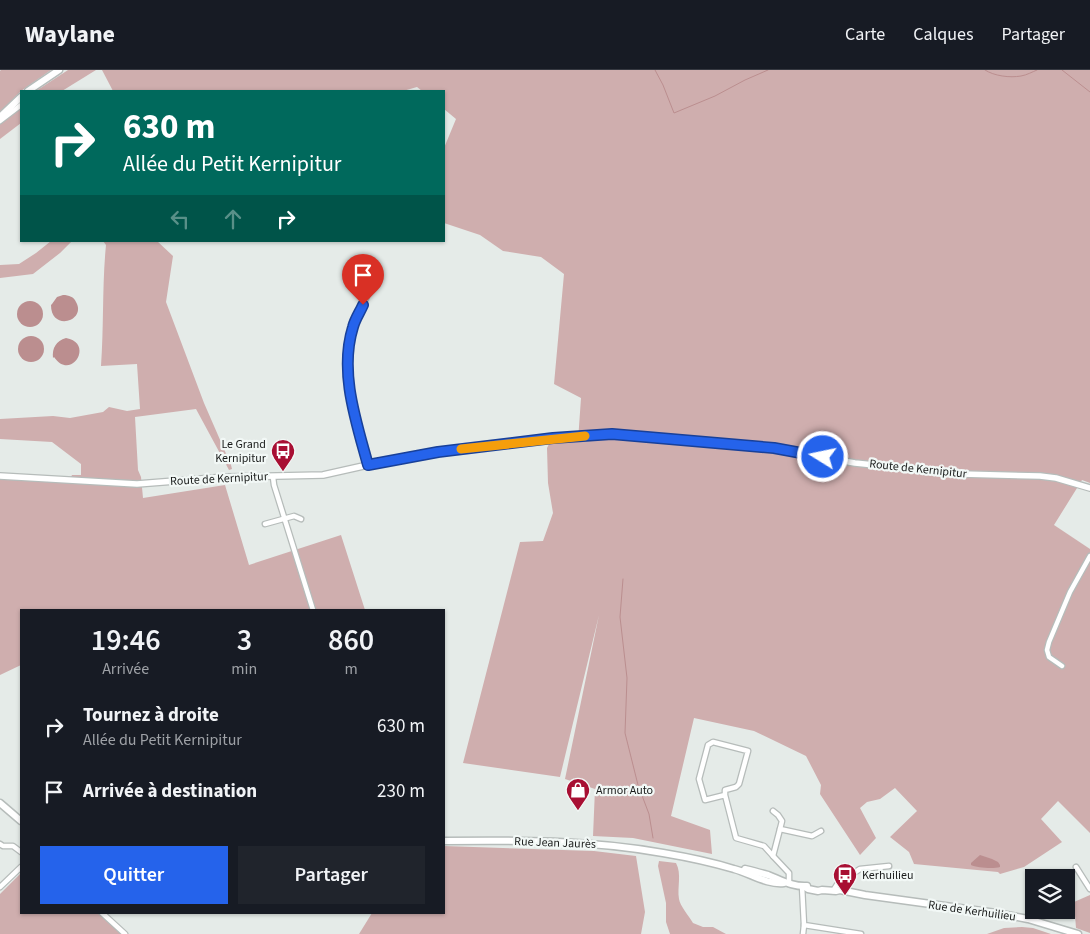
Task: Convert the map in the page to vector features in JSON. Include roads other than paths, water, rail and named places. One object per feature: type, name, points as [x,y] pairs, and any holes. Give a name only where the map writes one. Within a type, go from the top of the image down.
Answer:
[{"type":"main road","points":[[29,90],[58,70]]},
{"type":"main road","points":[[0,119],[20,98]]},
{"type":"main road","points":[[0,803],[20,819]]},
{"type":"main road","name":"Rue Jean Jaurès","points":[[445,841],[563,842],[612,845],[665,853],[735,869],[763,880],[787,883]]},
{"type":"main road","points":[[787,883],[803,887]]},
{"type":"main road","name":"Rue de Kerhuilieu","points":[[803,887],[818,891],[835,891],[840,894],[865,895],[1025,918]]},
{"type":"main road","name":"Rue de Kerhuilieu","points":[[1028,919],[1078,934]]},
{"type":"street","points":[[0,119],[20,106]]},
{"type":"street","points":[[368,465],[351,396],[348,373],[348,348],[353,325],[372,285],[374,273]]},
{"type":"street","name":"Route de Kernipitur","points":[[0,476],[138,484],[226,477],[323,475],[438,452],[553,438],[612,434],[774,448],[855,463],[961,474],[1040,476],[1056,478],[1090,488]]},
{"type":"street","points":[[273,477],[313,609]]},
{"type":"street","points":[[264,524],[294,516],[301,520]]},
{"type":"street","points":[[1062,666],[1049,657],[1047,650],[1049,642],[1070,592],[1090,556]]},
{"type":"street","points":[[725,795],[705,800],[699,779],[708,745],[713,742],[748,751],[739,784],[736,787],[725,790],[736,838],[764,846],[789,873],[787,883]]},
{"type":"street","points":[[773,811],[782,821],[773,856]]},
{"type":"street","points":[[780,829],[812,836],[821,831]]},
{"type":"street","points":[[0,844],[13,846],[20,851]]},
{"type":"street","points":[[835,891],[838,883],[860,869],[889,866]]},
{"type":"street","points":[[0,887],[20,868]]},
{"type":"street","points":[[1076,868],[1090,888]]},
{"type":"street","points":[[803,887],[803,934]]},
{"type":"street","points":[[103,914],[125,934]]},
{"type":"street","points":[[804,925],[845,933],[861,934]]},
{"type":"waterway","points":[[655,70],[674,113],[715,96],[768,70]]},
{"type":"waterway","points":[[985,70],[997,75],[1012,77],[1023,76],[1037,70]]},
{"type":"waterway","points":[[1062,70],[1090,92]]},
{"type":"waterway","points":[[623,579],[620,617],[627,678],[625,733],[638,785],[649,814],[653,838]]},
{"type":"place","name":"Le Grand Kernipitur","points":[[283,472]]},
{"type":"place","name":"Armor Auto","points":[[578,811]]},
{"type":"place","name":"Kerhuilieu","points":[[845,896]]}]
